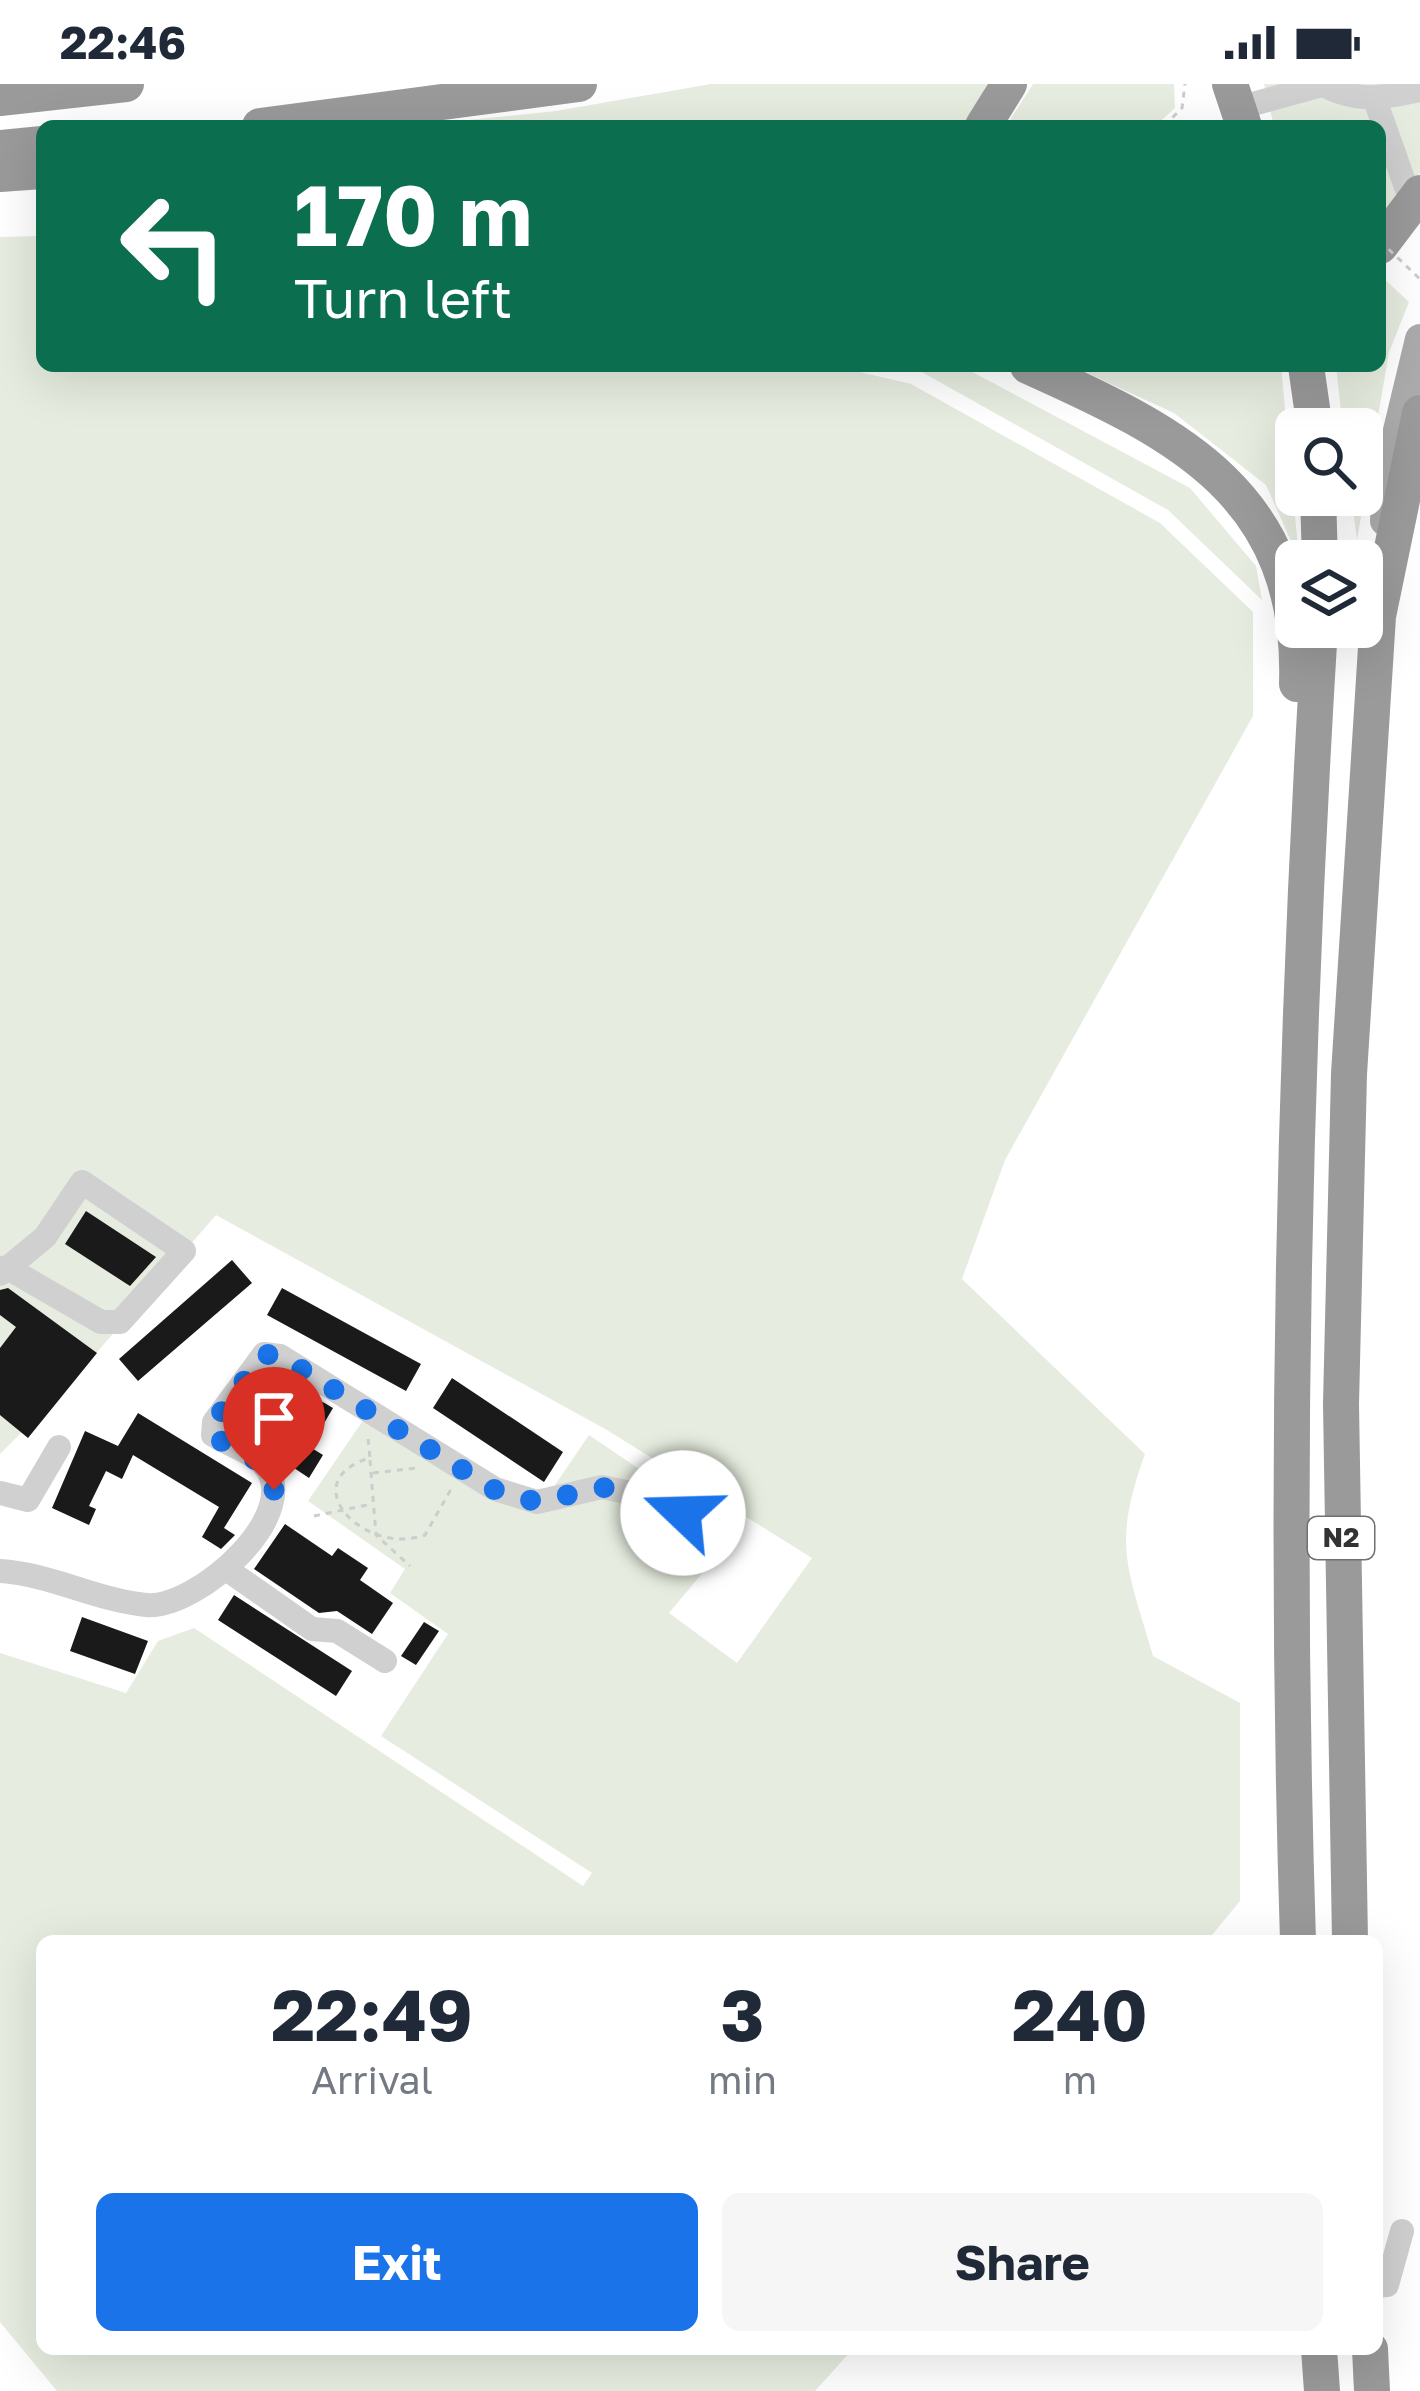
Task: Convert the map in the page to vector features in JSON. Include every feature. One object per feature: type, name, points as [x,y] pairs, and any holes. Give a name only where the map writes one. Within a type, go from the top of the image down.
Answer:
[{"type":"highway","points":[[0,98],[126,84]]},
{"type":"highway","points":[[306,120],[579,84]]},
{"type":"highway","points":[[987,120],[1009,84]]},
{"type":"highway","points":[[0,148],[36,145]]},
{"type":"highway","points":[[0,174],[36,171]]},
{"type":"highway","points":[[1386,233],[1413,190]]},
{"type":"highway","points":[[1039,372],[1201,458],[1240,492],[1269,544],[1291,600],[1298,667],[1292,884],[1297,1030]]},
{"type":"highway","points":[[1307,372],[1312,408]]},
{"type":"highway","points":[[1383,592],[1420,413]]},
{"type":"highway","name":"N2","points":[[1298,1935],[1290,1386],[1297,1030],[1319,648]]},
{"type":"highway","name":"N2","points":[[1350,1935],[1341,1404],[1349,1074],[1376,648]]},
{"type":"highway","points":[[1319,2355],[1322,2391]]},
{"type":"main road","points":[[1383,544],[1388,472],[1420,338]]},
{"type":"lane","points":[[1234,105],[1322,84],[1376,100],[1420,90]]},
{"type":"lane","points":[[1376,100],[1384,120]]},
{"type":"lane","points":[[1386,124],[1413,190]]},
{"type":"lane","points":[[82,1182],[184,1251],[120,1322],[101,1322],[3,1270],[45,1237],[82,1182]]},
{"type":"lane","points":[[0,1571],[28,1573],[148,1606],[174,1601],[229,1571],[273,1504],[263,1464],[212,1436],[214,1422],[264,1354],[280,1356],[482,1481],[537,1502],[602,1487],[631,1493],[710,1526]]},
{"type":"lane","points":[[0,1493],[28,1500],[59,1447]]},
{"type":"lane","points":[[229,1571],[312,1629],[337,1631],[386,1661]]},
{"type":"lane","points":[[1383,2285],[1388,2285],[1402,2231]]},
{"type":"path","points":[[1170,120],[1182,108],[1185,84]]},
{"type":"path","points":[[1386,248],[1420,279]]},
{"type":"path","points":[[373,1414],[367,1425],[376,1535],[410,1566]]},
{"type":"path","points":[[370,1458],[341,1471],[337,1491],[342,1510],[361,1530],[376,1535],[411,1540],[425,1535],[449,1491],[473,1492],[482,1481]]},
{"type":"path","points":[[371,1473],[455,1465]]},
{"type":"path","points":[[314,1516],[374,1504]]},
{"type":"shaded area","points":[[711,84],[987,84],[969,120],[468,120],[556,111]]},
{"type":"shaded area","points":[[1033,84],[1174,84],[1175,108],[1162,120],[1010,120]]},
{"type":"shaded area","points":[[1264,84],[1420,84],[1420,173],[1386,218],[1386,120],[1273,120]]},
{"type":"shaded area","points":[[36,236],[36,372],[860,372],[911,384],[1160,523],[1253,612],[1253,716],[1005,1160],[962,1279],[1145,1454],[1126,1534],[1130,1577],[1153,1656],[1240,1703],[1240,1901],[1212,1935],[36,1935],[36,2355],[848,2355],[815,2391],[57,2391],[0,2322],[0,1653],[126,1693],[158,1641],[194,1628],[583,1886],[592,1873],[381,1736],[448,1634],[390,1593],[405,1569],[308,1501],[364,1419],[540,1507],[589,1435],[735,1534],[669,1613],[737,1663],[812,1558],[607,1430],[216,1215],[65,1389],[0,1454],[0,237]]},
{"type":"shaded area","points":[[1386,281],[1409,302],[1389,352],[1386,370]]},
{"type":"shaded area","points":[[922,372],[972,372],[1190,488],[1256,566],[1262,600],[1168,510]]},
{"type":"shaded area","points":[[1085,372],[1282,372],[1285,408],[1275,408],[1275,505],[1266,485],[1174,413]]},
{"type":"shaded area","points":[[1337,372],[1386,372],[1379,408],[1341,408]]},
{"type":"shaded area","points":[[1280,516],[1295,516],[1297,540],[1291,540]]},
{"type":"building","points":[[86,1211],[156,1257],[130,1286],[65,1244]]},
{"type":"building","points":[[232,1260],[252,1283],[138,1381],[119,1359]]},
{"type":"building","points":[[8,1288],[97,1353],[28,1438],[0,1415],[0,1348],[16,1327],[0,1315],[0,1290]]},
{"type":"building","points":[[282,1288],[421,1364],[406,1391],[267,1315]]},
{"type":"building","points":[[272,1372],[333,1408],[310,1447],[323,1455],[309,1478],[231,1426]]},
{"type":"building","points":[[452,1378],[563,1452],[544,1482],[433,1408]]},
{"type":"building","points":[[138,1413],[252,1483],[224,1528],[235,1535],[221,1549],[202,1537],[219,1507],[133,1455],[122,1479],[106,1471],[89,1506],[96,1509],[89,1525],[52,1508],[85,1431],[118,1446]]},
{"type":"building","points":[[285,1524],[332,1556],[338,1548],[368,1568],[360,1580],[393,1603],[372,1634],[337,1611],[319,1613],[254,1569]]},
{"type":"building","points":[[234,1595],[352,1671],[336,1696],[218,1620]]},
{"type":"building","points":[[82,1617],[148,1641],[135,1674],[70,1651]]},
{"type":"building","points":[[424,1622],[439,1631],[416,1665],[401,1656]]},
{"type":"route","points":[[274,1490],[263,1464],[212,1436],[214,1422],[264,1354],[280,1356],[495,1490],[537,1502],[602,1487],[683,1513]]}]
